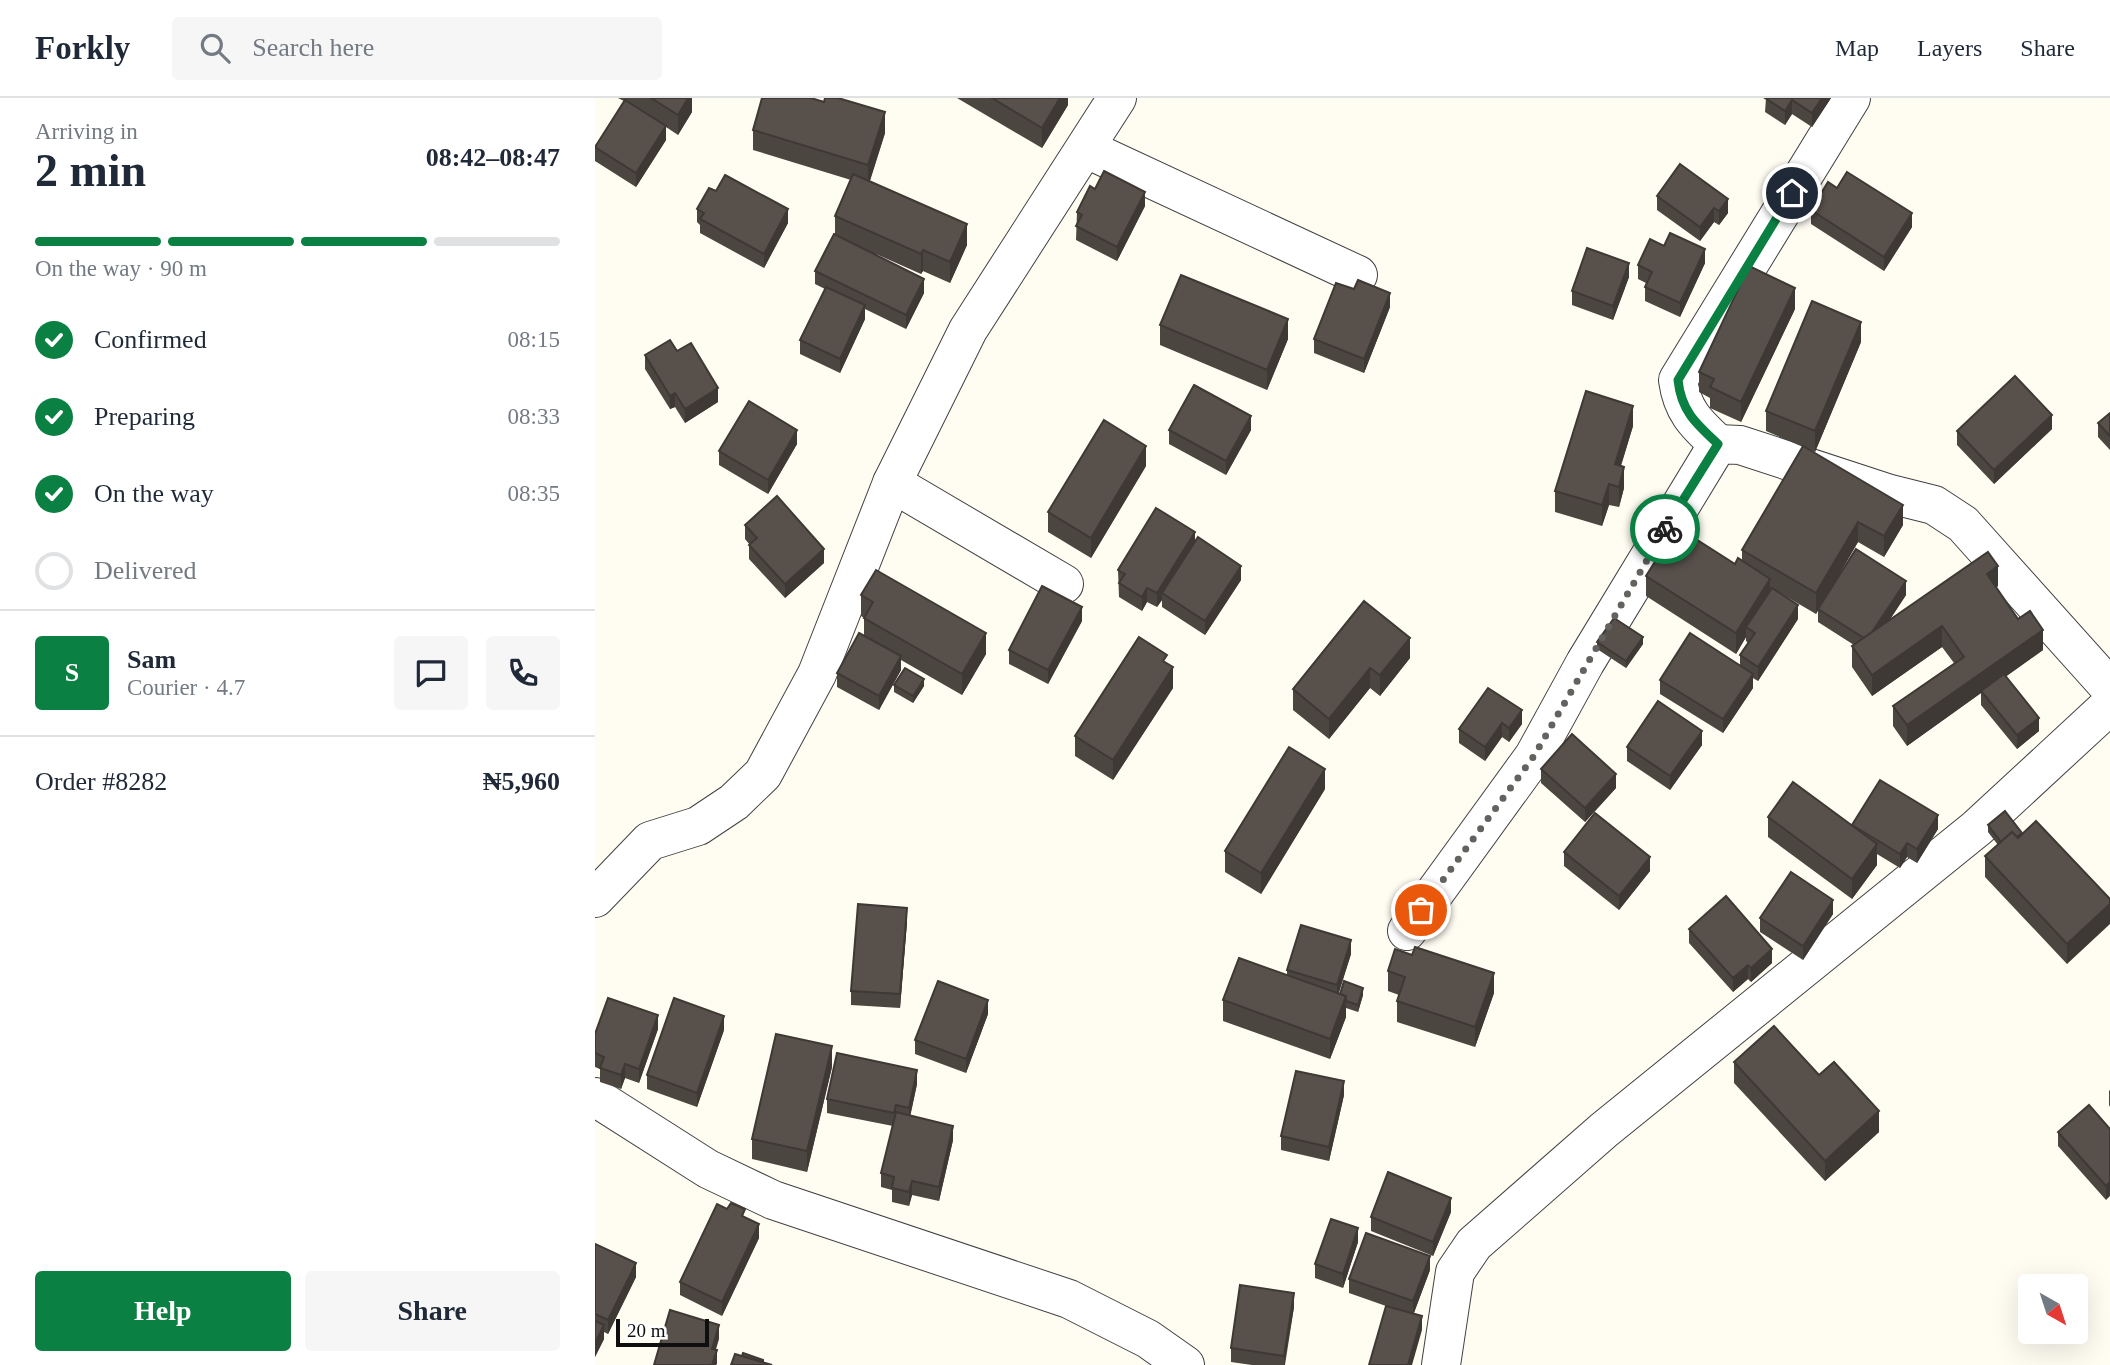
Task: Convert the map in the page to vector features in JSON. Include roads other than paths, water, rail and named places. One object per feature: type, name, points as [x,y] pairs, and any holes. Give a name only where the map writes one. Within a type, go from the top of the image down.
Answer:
[{"type":"street","points":[[595,898],[650,841],[698,826],[734,802],[763,775],[817,674],[892,483],[968,330],[1087,149],[1117,98]]},
{"type":"street","points":[[1851,98],[1678,380],[1680,400],[1689,417],[1718,444],[1740,445],[1890,494],[1934,505],[1963,524],[2110,688]]},
{"type":"street","points":[[1087,149],[1358,275]]},
{"type":"street","points":[[1407,931],[1534,756],[1585,663],[1718,444]]},
{"type":"street","points":[[892,483],[1064,584]]},
{"type":"street","points":[[1441,1365],[1455,1272],[1474,1244],[1604,1130],[1976,828],[2110,705]]},
{"type":"street","points":[[595,1097],[708,1169],[773,1200],[1069,1299],[1148,1339],[1185,1365]]}]
